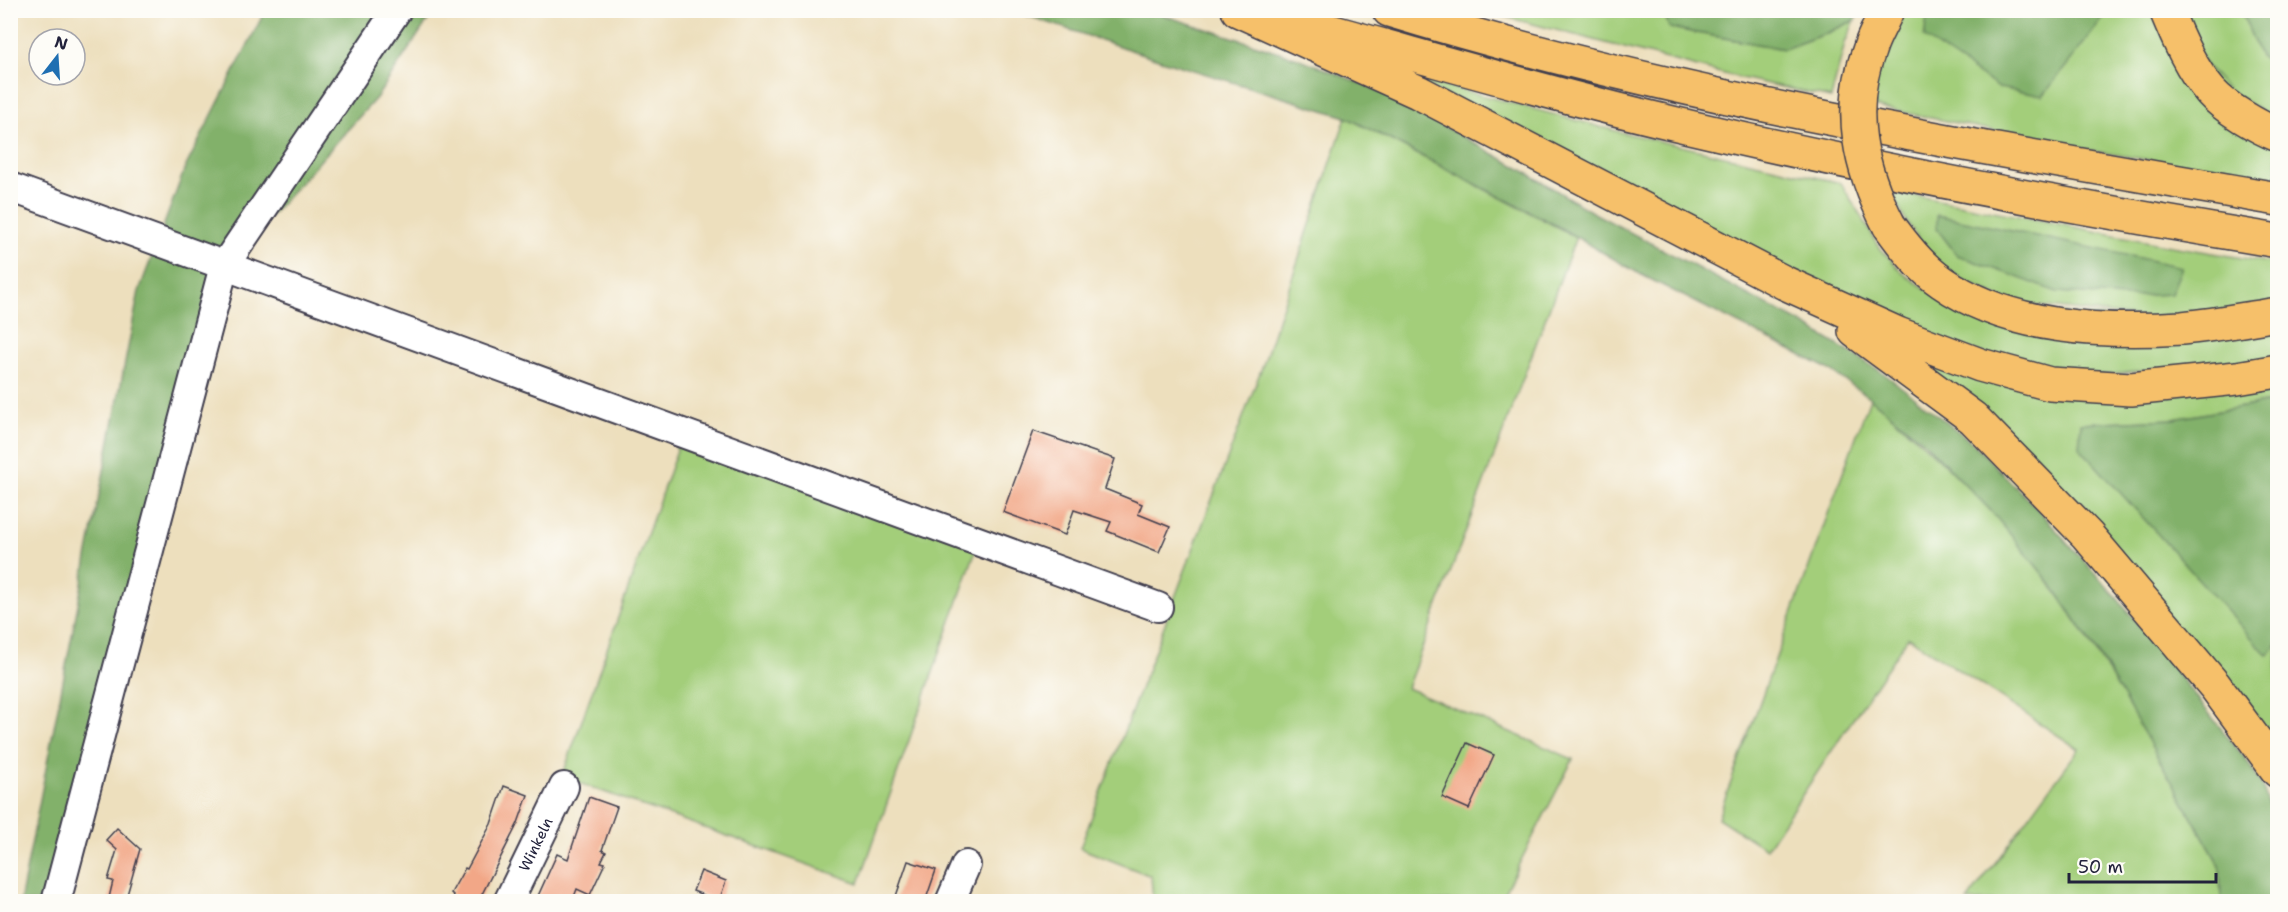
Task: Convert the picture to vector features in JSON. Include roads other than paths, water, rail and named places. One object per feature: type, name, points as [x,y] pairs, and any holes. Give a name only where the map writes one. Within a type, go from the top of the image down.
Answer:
[{"type":"highway","points":[[1238,10],[1418,92],[1785,283],[1898,334],[1980,366],[2050,384],[2131,389],[2215,381],[2277,371]]},
{"type":"highway","points":[[1254,10],[1660,120],[1927,179],[2124,216],[2277,241]]},
{"type":"highway","points":[[1389,10],[1486,40],[1799,113],[2277,199]]},
{"type":"highway","points":[[1887,10],[1869,48],[1861,79],[1857,110],[1858,139],[1866,174],[1875,199],[1889,225],[1905,248],[1941,282],[1983,305],[2029,318],[2124,330],[2184,328],[2277,314]]},
{"type":"highway","points":[[2166,10],[2184,51],[2212,93],[2258,127],[2277,135]]},
{"type":"highway","points":[[1785,283],[1887,353],[1973,418],[2087,535],[2215,686],[2277,771]]},
{"type":"street","points":[[56,902],[224,266],[397,10]]},
{"type":"street","points":[[10,187],[1158,607]]},
{"type":"street","name":"Winkeln","points":[[508,902],[564,788]]},
{"type":"street","points":[[950,902],[966,865]]}]
